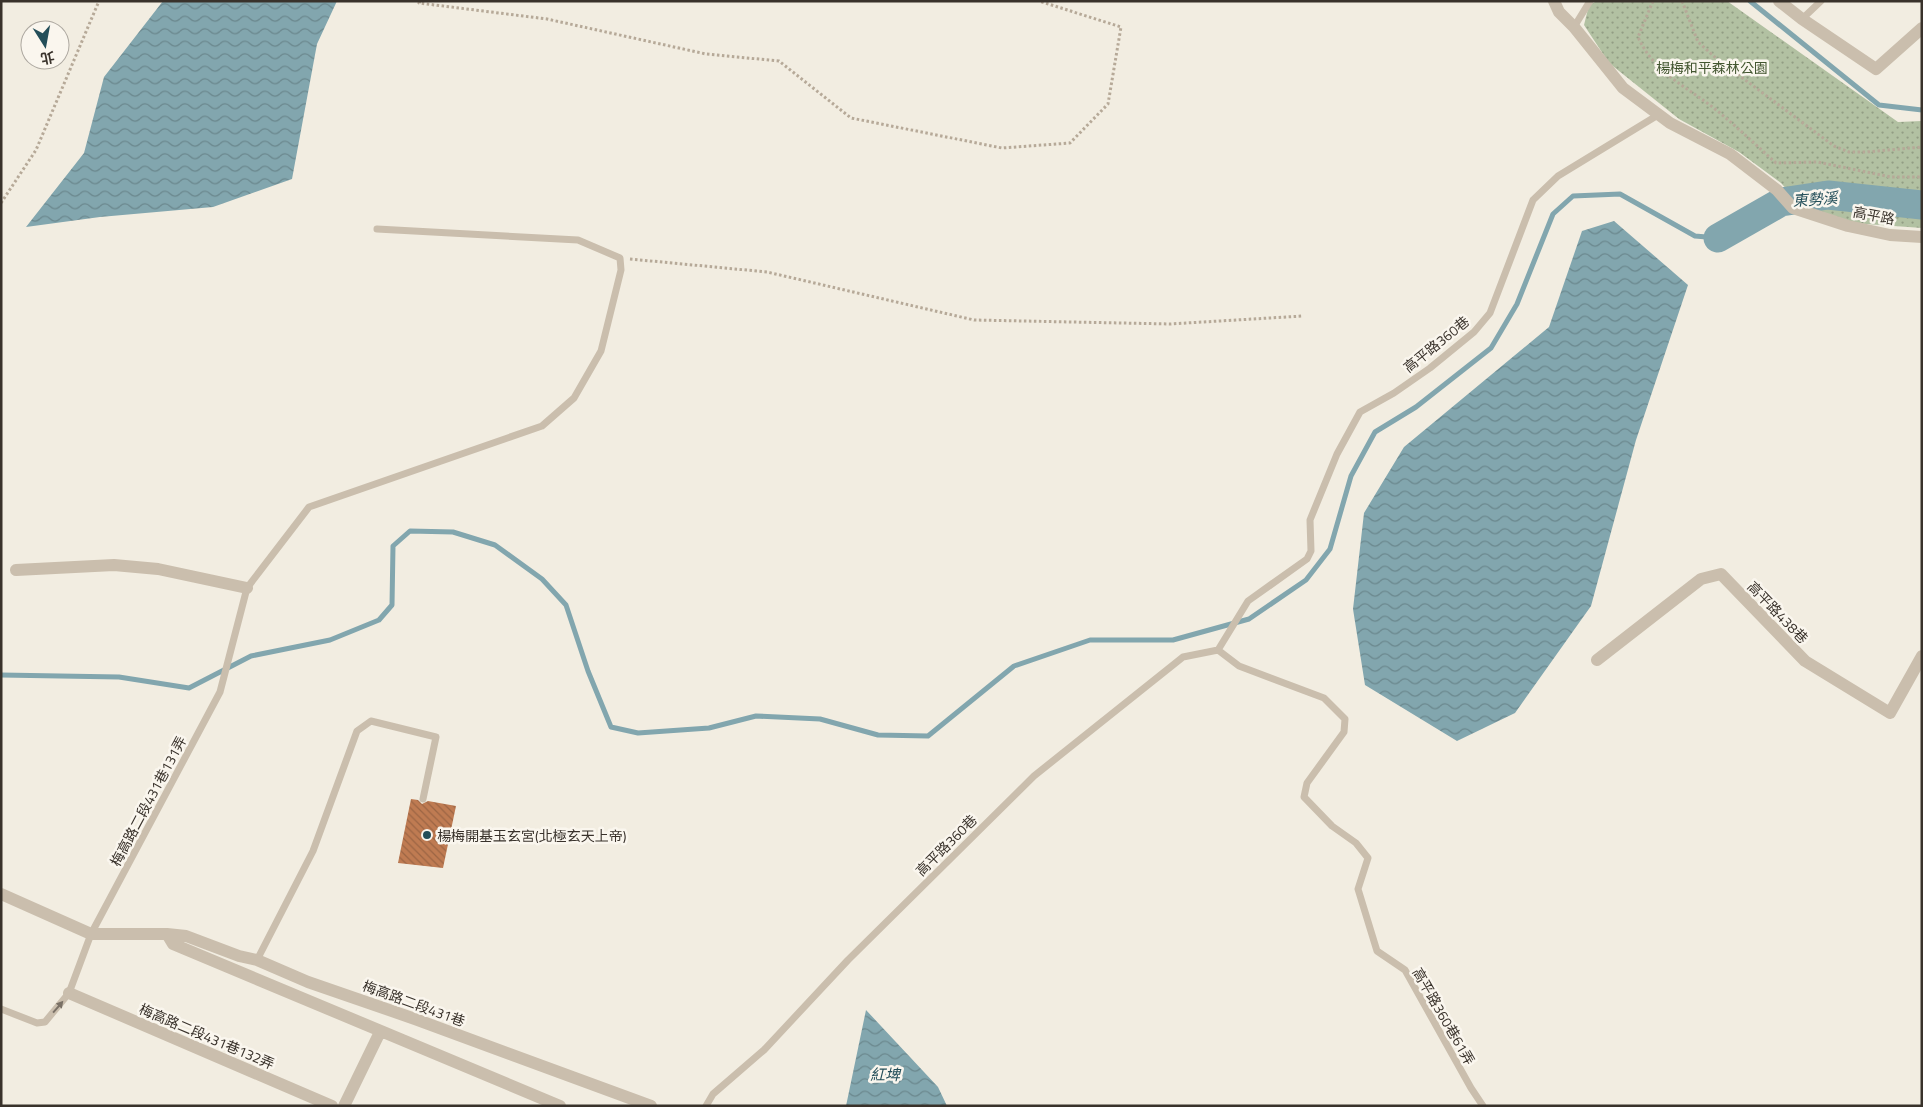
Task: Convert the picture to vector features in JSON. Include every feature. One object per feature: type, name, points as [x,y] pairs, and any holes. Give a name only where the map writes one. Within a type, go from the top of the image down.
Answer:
[{"type":"street","points":[[1554,1],[1559,12],[1574,27],[1623,88],[1658,115]]},
{"type":"street","points":[[1779,1],[1802,19],[1876,69],[1922,28]]},
{"type":"street","name":"高平路","points":[[1658,115],[1692,136],[1711,143],[1730,154],[1777,190],[1793,208],[1848,226],[1890,235],[1922,237]]},
{"type":"street","points":[[16,570],[114,564],[158,569],[247,588]]},
{"type":"street","name":"高平路438巷","points":[[1597,660],[1701,579],[1721,574],[1805,661],[1890,713],[1922,656]]},
{"type":"street","name":"梅高路二段431巷","points":[[1,894],[91,934],[167,934],[186,936],[239,956],[257,960],[308,982],[415,1019],[651,1106]]},
{"type":"street","points":[[167,934],[173,944],[560,1106]]},
{"type":"street","name":"梅高路二段431巷132弄","points":[[69,993],[332,1106]]},
{"type":"street","points":[[344,1106],[380,1032]]},
{"type":"lane","points":[[1574,27],[1590,1]]},
{"type":"lane","points":[[1802,19],[1821,1]]},
{"type":"lane","name":"高平路360巷","points":[[706,1106],[713,1094],[764,1050],[848,960],[1034,776],[1183,656],[1218,650],[1248,601],[1307,559],[1311,551],[1310,520],[1337,454],[1360,412],[1394,393],[1430,368],[1474,332],[1490,313],[1533,200],[1558,176],[1658,115]]},
{"type":"lane","points":[[247,588],[309,507],[542,426],[574,398],[601,351],[621,270],[620,258],[578,240],[377,229]]},
{"type":"lane","name":"梅高路二段431巷131弄","points":[[1,1009],[37,1023],[45,1022],[69,993],[91,934],[220,692],[247,588]]},
{"type":"lane","name":"高平路360巷61弄","points":[[1218,650],[1239,666],[1324,698],[1345,719],[1344,732],[1307,783],[1304,797],[1332,826],[1356,843],[1368,858],[1358,889],[1377,952],[1405,970],[1483,1106]]},
{"type":"lane","points":[[257,960],[313,851],[356,731],[371,721],[436,737],[423,799]]},
{"type":"path","points":[[1,203],[36,150],[98,1]]},
{"type":"path","points":[[420,1],[547,19],[706,54],[779,61],[850,118],[1002,148],[1070,143],[1108,104],[1121,27],[1040,1]]},
{"type":"path","points":[[1653,1],[1638,37],[1656,66],[1715,109],[1776,163],[1817,162],[1891,177],[1922,177]]},
{"type":"path","points":[[1682,1],[1698,42],[1717,59],[1834,146],[1849,152],[1922,147]]},
{"type":"path","points":[[620,258],[766,272],[974,320],[1170,324],[1303,316]]},
{"type":"green space","name":"楊梅和平森林公園","points":[[1597,1],[1727,1],[1898,122],[1922,121],[1922,228],[1852,223],[1802,206],[1781,183],[1739,152],[1679,119],[1609,63],[1584,25],[1589,5]]},
{"type":"water","points":[[163,1],[337,1],[317,44],[292,179],[213,207],[100,217],[26,227],[84,153],[104,77]]},
{"type":"water","points":[[1614,221],[1688,285],[1636,440],[1591,606],[1515,713],[1457,741],[1365,685],[1353,609],[1364,513],[1404,447],[1549,327],[1582,231]]},
{"type":"water","name":"紅埤","points":[[866,1010],[938,1087],[947,1106],[846,1106]]},
{"type":"building","name":"楊梅開基玉玄宮(北極玄天上帝)","points":[[411,799],[418,800],[422,804],[428,801],[456,806],[443,868],[398,863]]},
{"type":"waterway","name":"東勢溪","points":[[1750,1],[1879,105],[1922,110]]},
{"type":"waterway","points":[[1,675],[119,677],[189,688],[251,656],[330,640],[379,620],[392,605],[393,546],[410,531],[453,532],[495,545],[542,579],[566,605],[588,671],[611,727],[638,733],[709,728],[756,716],[820,719],[878,735],[928,736],[1014,666],[1090,640],[1173,640],[1249,619],[1306,580],[1330,549],[1351,476],[1375,432],[1416,407],[1491,348],[1517,304],[1553,214],[1573,196],[1620,194],[1695,236],[1718,238]]},
{"type":"waterway","name":"東勢溪","points":[[1718,238],[1781,202],[1828,195],[1922,205]]},
{"type":"place","name":"楊梅開基玉玄宮(北極玄天上帝)","points":[[427,835]]}]
